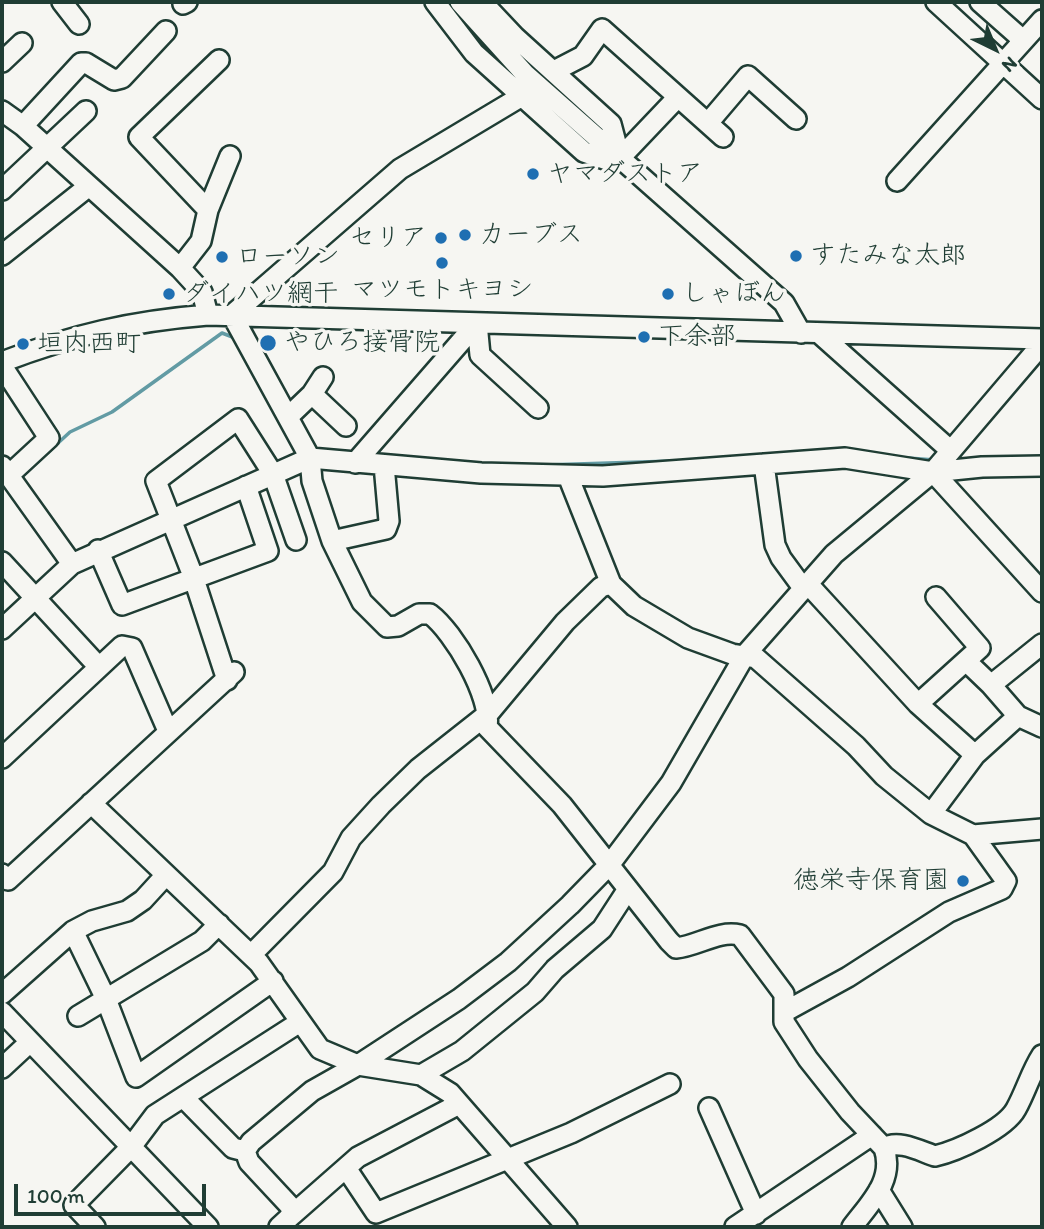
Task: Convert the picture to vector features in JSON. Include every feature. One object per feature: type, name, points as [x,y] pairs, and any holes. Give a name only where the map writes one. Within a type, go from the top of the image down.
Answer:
[{"type":"street","points":[[62,2],[79,24]]},
{"type":"street","points":[[436,2],[474,53],[584,152],[610,161],[620,158],[678,97]]},
{"type":"street","points":[[460,2],[525,74],[784,303],[811,333],[950,450]]},
{"type":"street","points":[[482,2],[515,37],[611,124],[620,158]]},
{"type":"street","points":[[980,2],[1023,40]]},
{"type":"street","points":[[944,4],[1042,99]]},
{"type":"street","points":[[897,181],[1042,20]]},
{"type":"street","points":[[554,71],[583,56],[602,29],[723,137]]},
{"type":"street","points":[[166,31],[122,78],[114,80],[86,62],[81,63],[9,119],[48,149],[180,268],[202,292],[208,315]]},
{"type":"street","points":[[2,62],[22,43]]},
{"type":"street","points":[[208,210],[139,137],[219,60]]},
{"type":"street","points":[[708,123],[748,76],[796,119]]},
{"type":"street","points":[[232,315],[400,169],[522,96]]},
{"type":"street","points":[[2,190],[86,111]]},
{"type":"street","points":[[180,268],[201,241],[208,210],[230,156]]},
{"type":"street","points":[[2,256],[89,186]]},
{"type":"street","points":[[232,315],[310,458],[312,481],[332,541],[354,588],[377,620],[387,627],[398,626],[419,614],[430,614],[444,625],[467,663],[489,713],[487,727],[562,805],[676,948],[729,932],[740,935],[784,994],[785,1022],[808,1059],[878,1142],[887,1177],[852,1227]]},
{"type":"street","points":[[72,564],[10,476],[49,438],[2,364],[94,330],[156,319],[232,315],[1042,342]]},
{"type":"street","points":[[477,323],[480,355],[538,408]]},
{"type":"street","points":[[359,457],[477,323]]},
{"type":"street","points":[[245,1152],[251,1142],[285,1110],[312,1090],[358,1065],[459,999],[500,968],[570,905],[610,864],[671,783],[745,654],[834,554],[933,471],[1042,342]]},
{"type":"street","points":[[288,417],[312,394],[323,376]]},
{"type":"street","points":[[312,394],[346,426]]},
{"type":"street","points":[[2,874],[8,880],[230,676],[156,481],[238,419],[273,474],[296,540]]},
{"type":"street","points":[[2,629],[72,564],[310,458],[359,457],[384,465],[568,476],[845,458],[933,471],[1042,466]]},
{"type":"street","points":[[764,464],[775,545],[781,558],[918,704],[975,755]]},
{"type":"street","points":[[332,541],[386,529],[389,521],[384,465]]},
{"type":"street","points":[[933,471],[1042,592]]},
{"type":"street","points":[[568,476],[611,584],[634,606],[688,638],[732,654],[745,654],[755,658],[856,746],[884,776],[931,814],[973,835],[1006,881],[1002,889],[959,907],[848,977],[786,1011]]},
{"type":"street","points":[[99,550],[122,605],[193,576],[268,551],[246,486]]},
{"type":"street","points":[[2,562],[97,666]]},
{"type":"street","points":[[251,955],[333,872],[351,838],[381,804],[418,769],[489,713],[565,622],[601,587],[611,584]]},
{"type":"street","points":[[918,704],[979,649],[936,597]]},
{"type":"street","points":[[992,685],[1042,643]]},
{"type":"street","points":[[2,758],[97,666],[122,646],[132,648],[168,731]]},
{"type":"street","points":[[966,661],[992,685],[1018,716],[1042,727]]},
{"type":"street","points":[[931,814],[975,755],[1018,716]]},
{"type":"street","points":[[91,803],[251,955],[273,981],[320,1049],[358,1065],[421,1075],[450,1093],[567,1227]]},
{"type":"street","points":[[973,835],[1042,829]]},
{"type":"street","points":[[2,993],[73,931],[92,921],[127,911],[143,900],[165,876]]},
{"type":"street","points":[[421,1075],[462,1051],[535,992],[555,969],[602,929],[628,889]]},
{"type":"street","points":[[78,1016],[202,941],[219,924]]},
{"type":"street","points":[[73,931],[106,999],[136,1077],[273,981]]},
{"type":"street","points":[[2,1012],[208,1227]]},
{"type":"street","points":[[95,1227],[74,1205],[131,1147],[155,1115],[300,1022]]},
{"type":"street","points":[[2,1069],[30,1042]]},
{"type":"street","points":[[735,1227],[878,1142],[899,1144],[935,1156],[1000,1126],[1016,1109],[1029,1076],[1042,1055]]},
{"type":"street","points":[[346,1168],[376,1213],[571,1133],[670,1083]]},
{"type":"street","points":[[184,1098],[233,1148],[245,1152],[249,1162],[290,1206],[286,1221]]},
{"type":"street","points":[[286,1221],[358,1157],[460,1104]]},
{"type":"street","points":[[709,1108],[756,1214]]},
{"type":"street","points":[[879,1190],[902,1227]]},
{"type":"waterway","points":[[19,479],[70,432],[112,412],[222,333],[235,338]]},
{"type":"waterway","points":[[908,458],[935,460]]},
{"type":"waterway","points":[[544,465],[673,461]]},
{"type":"place","name":"ヤマダストア","points":[[533,174]]},
{"type":"place","name":"カーブス","points":[[465,235]]},
{"type":"place","name":"セリア","points":[[441,238]]},
{"type":"place","name":"すたみな太郎","points":[[796,256]]},
{"type":"place","name":"ローソン","points":[[222,257]]},
{"type":"place","name":"マツモトキヨシ","points":[[442,263]]},
{"type":"place","name":"ダイハツ網干","points":[[169,294]]},
{"type":"place","name":"しゃぼん","points":[[668,294]]},
{"type":"place","name":"下余部","points":[[644,337]]},
{"type":"place","name":"やひろ接骨院","points":[[268,343]]},
{"type":"place","name":"垣内西町","points":[[23,344]]},
{"type":"place","name":"徳栄寺保育園","points":[[963,881]]}]
